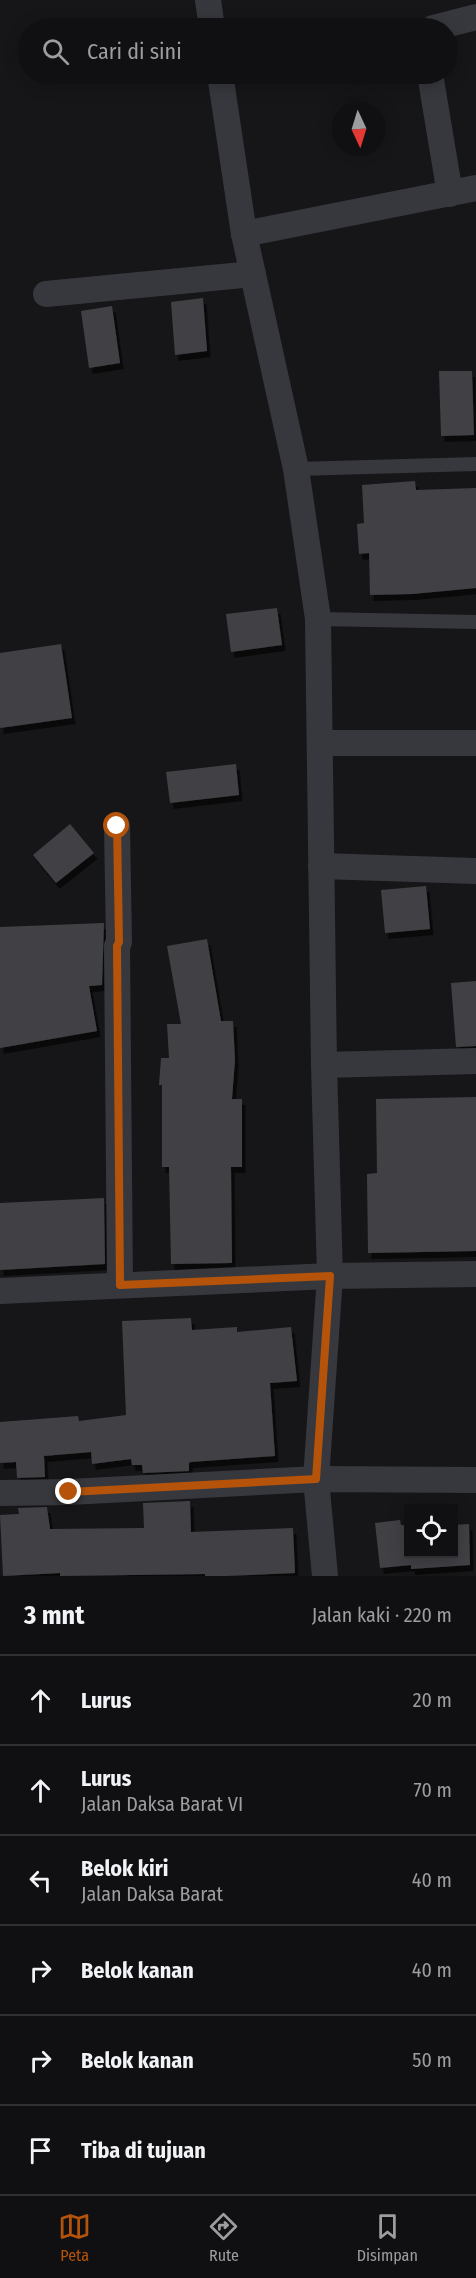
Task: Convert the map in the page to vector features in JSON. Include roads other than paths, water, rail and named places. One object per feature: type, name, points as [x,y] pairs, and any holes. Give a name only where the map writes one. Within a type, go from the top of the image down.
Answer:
[{"type":"street","points":[[208,0],[211,18]]},
{"type":"street","points":[[458,22],[476,17]]},
{"type":"street","points":[[225,84],[244,234],[296,469],[318,619],[324,1065],[330,1276],[316,1479],[325,1576]]},
{"type":"street","points":[[432,84],[450,194]]},
{"type":"street","points":[[244,234],[476,188]]},
{"type":"street","points":[[45,294],[254,274]]},
{"type":"street","points":[[320,743],[476,743]]},
{"type":"street","points":[[117,826],[120,1285]]},
{"type":"street","points":[[321,866],[476,871]]},
{"type":"street","points":[[324,1065],[476,1061]]},
{"type":"street","points":[[0,1291],[330,1276],[476,1274]]},
{"type":"street","points":[[0,1493],[69,1492],[316,1479],[476,1480]]},
{"type":"lane","points":[[296,469],[476,464]]},
{"type":"lane","points":[[318,619],[476,622]]}]
